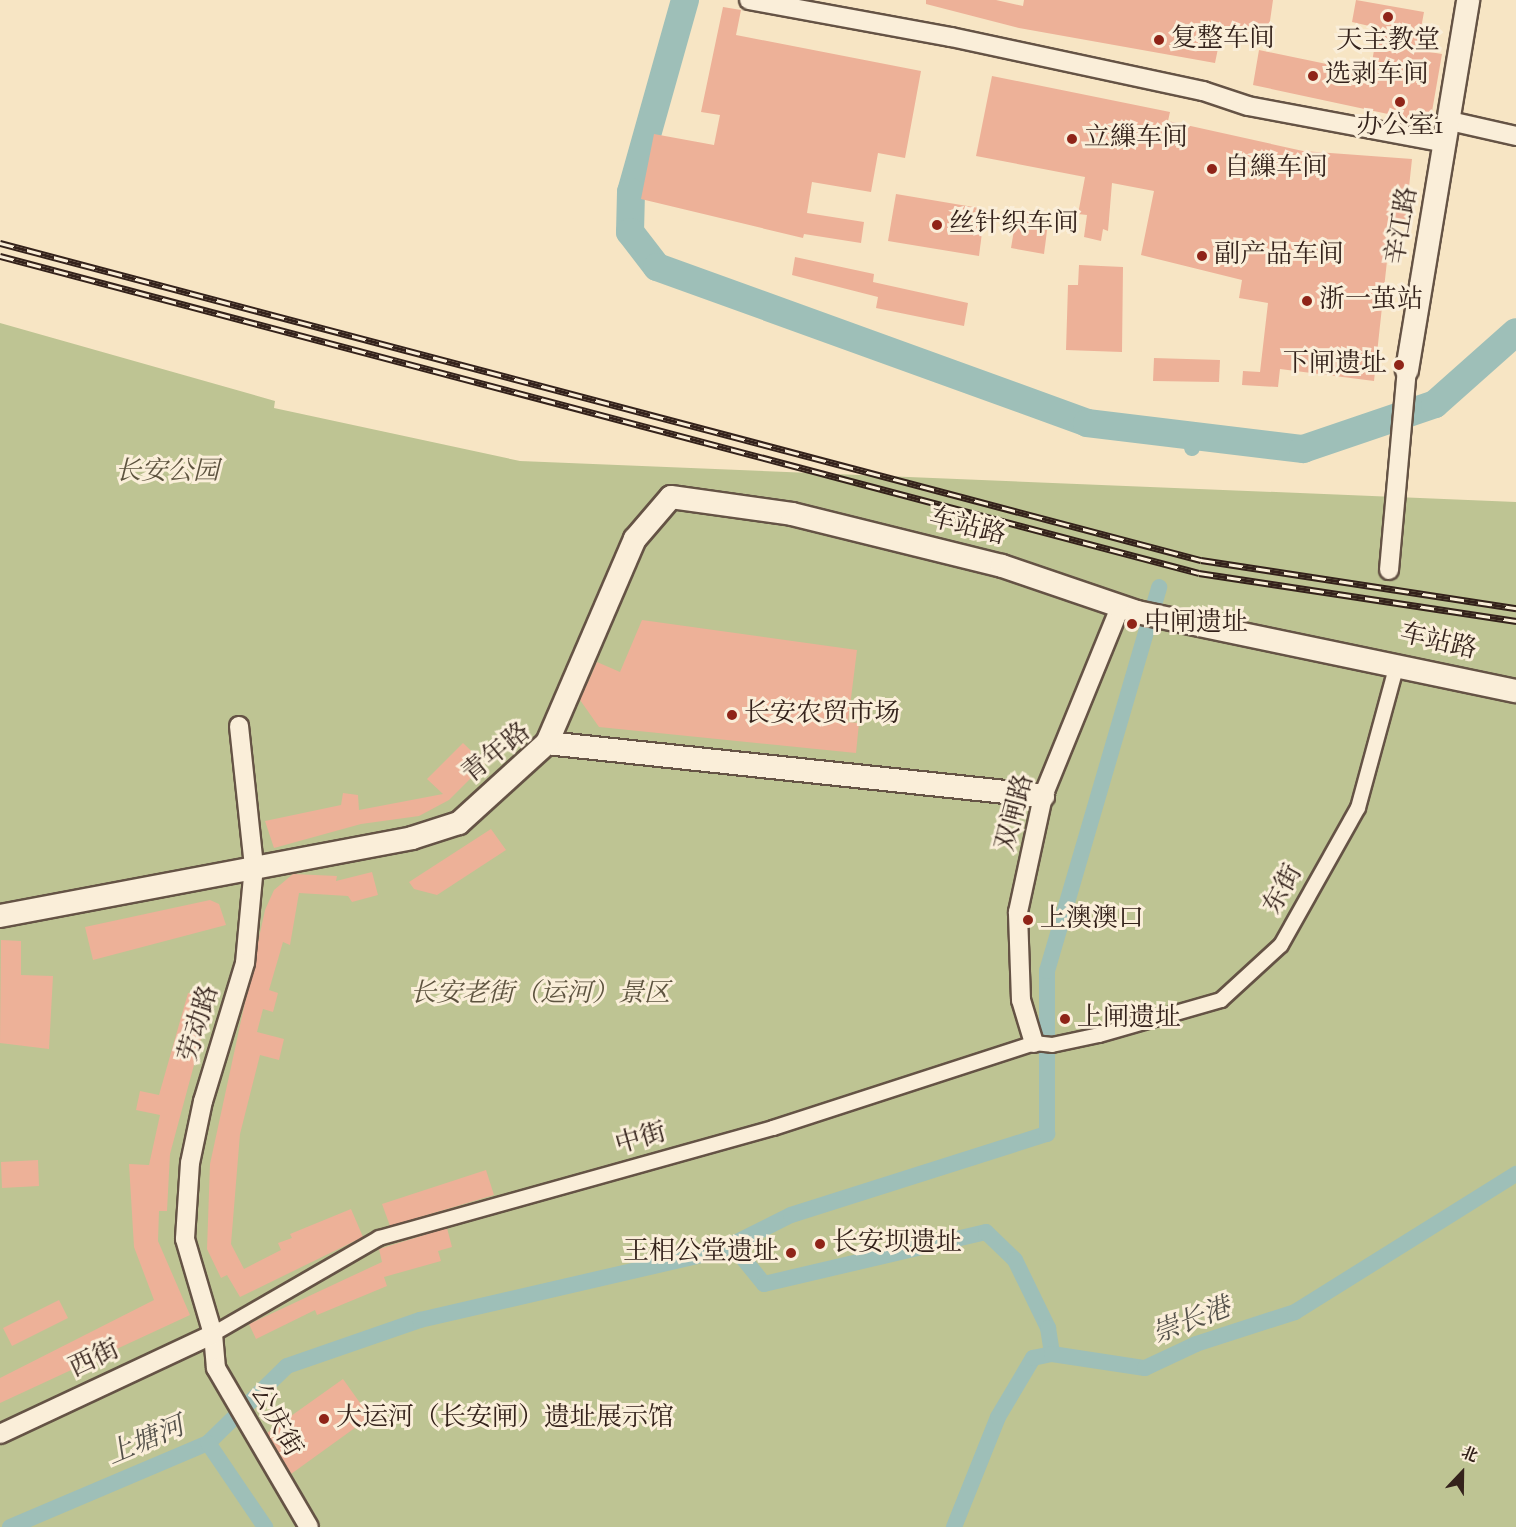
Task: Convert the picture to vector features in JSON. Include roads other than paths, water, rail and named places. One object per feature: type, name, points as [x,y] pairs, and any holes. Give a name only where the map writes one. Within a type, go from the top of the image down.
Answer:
[{"type":"street","points":[[749,0],[951,37],[1203,91],[1248,106],[1448,132],[1516,136]]},
{"type":"street","name":"辛江路","points":[[1389,570],[1407,370],[1468,0]]},
{"type":"street","name":"车站路","points":[[547,743],[635,539],[671,497],[792,514],[1002,566],[1129,610],[1397,664],[1516,691]]},
{"type":"street","name":"双闸路","points":[[1040,1044],[1020,1000],[1018,912],[1043,796],[1129,610]]},
{"type":"street","name":"东街","points":[[1099,1035],[1221,1000],[1281,945],[1359,808],[1397,664]]},
{"type":"street","name":"劳动路","points":[[213,1334],[185,1239],[190,1163],[245,963],[254,866],[239,726]]},
{"type":"street","name":"青年路","points":[[0,916],[254,866],[412,838],[459,823],[547,743],[1043,796]]},
{"type":"street","name":"中街","points":[[213,1334],[379,1238],[773,1128],[1040,1044],[1099,1035]]},
{"type":"street","name":"公庆街","points":[[213,1334],[216,1368],[309,1527]]},
{"type":"street","name":"西街","points":[[0,1434],[213,1334]]},
{"type":"waterway","points":[[685,0],[631,192],[630,232],[657,267],[1087,423],[1303,449],[1435,404],[1516,332]]},
{"type":"waterway","points":[[1192,448],[1195,435]]},
{"type":"waterway","points":[[208,1443],[287,1366],[420,1320],[719,1251],[791,1215],[1047,1134],[1047,971],[1159,587]]},
{"type":"waterway","name":"崇长港","points":[[954,1527],[998,1417],[1033,1358],[1052,1354],[1145,1368],[1196,1344],[1295,1312],[1516,1174]]},
{"type":"waterway","points":[[733,1246],[764,1284],[986,1232],[1015,1260],[1048,1328],[1052,1354]]},
{"type":"waterway","name":"上塘河","points":[[10,1527],[208,1443],[265,1527]]},
{"type":"railway","points":[[0,243],[1201,560],[1516,608]]},
{"type":"railway","points":[[0,256],[1199,573],[1516,621]]},
{"type":"place","name":"天主教堂","points":[[1388,17]]},
{"type":"place","name":"复整车间","points":[[1159,40]]},
{"type":"place","name":"选剥车间","points":[[1313,76]]},
{"type":"place","name":"办公室1","points":[[1400,102]]},
{"type":"place","name":"立繅车间","points":[[1072,139]]},
{"type":"place","name":"自繅车间","points":[[1212,169]]},
{"type":"place","name":"丝针织车间","points":[[937,225]]},
{"type":"place","name":"副产品车间","points":[[1202,256]]},
{"type":"place","name":"浙一茧站","points":[[1307,301]]},
{"type":"place","name":"下闸遗址","points":[[1399,365]]},
{"type":"place","name":"中闸遗址","points":[[1132,624]]},
{"type":"place","name":"长安农贸市场","points":[[732,715]]},
{"type":"place","name":"上澳澳口","points":[[1028,920]]},
{"type":"place","name":"上闸遗址","points":[[1065,1019]]},
{"type":"place","name":"长安坝遗址","points":[[820,1244]]},
{"type":"place","name":"王相公堂遗址","points":[[791,1253]]},
{"type":"place","name":"大运河（长安闸）遗址展示馆","points":[[324,1419]]},
{"type":"park label","name":"长安公园","points":[[167,473]]},
{"type":"park label","name":"长安老街（运河）景区","points":[[540,995]]}]
